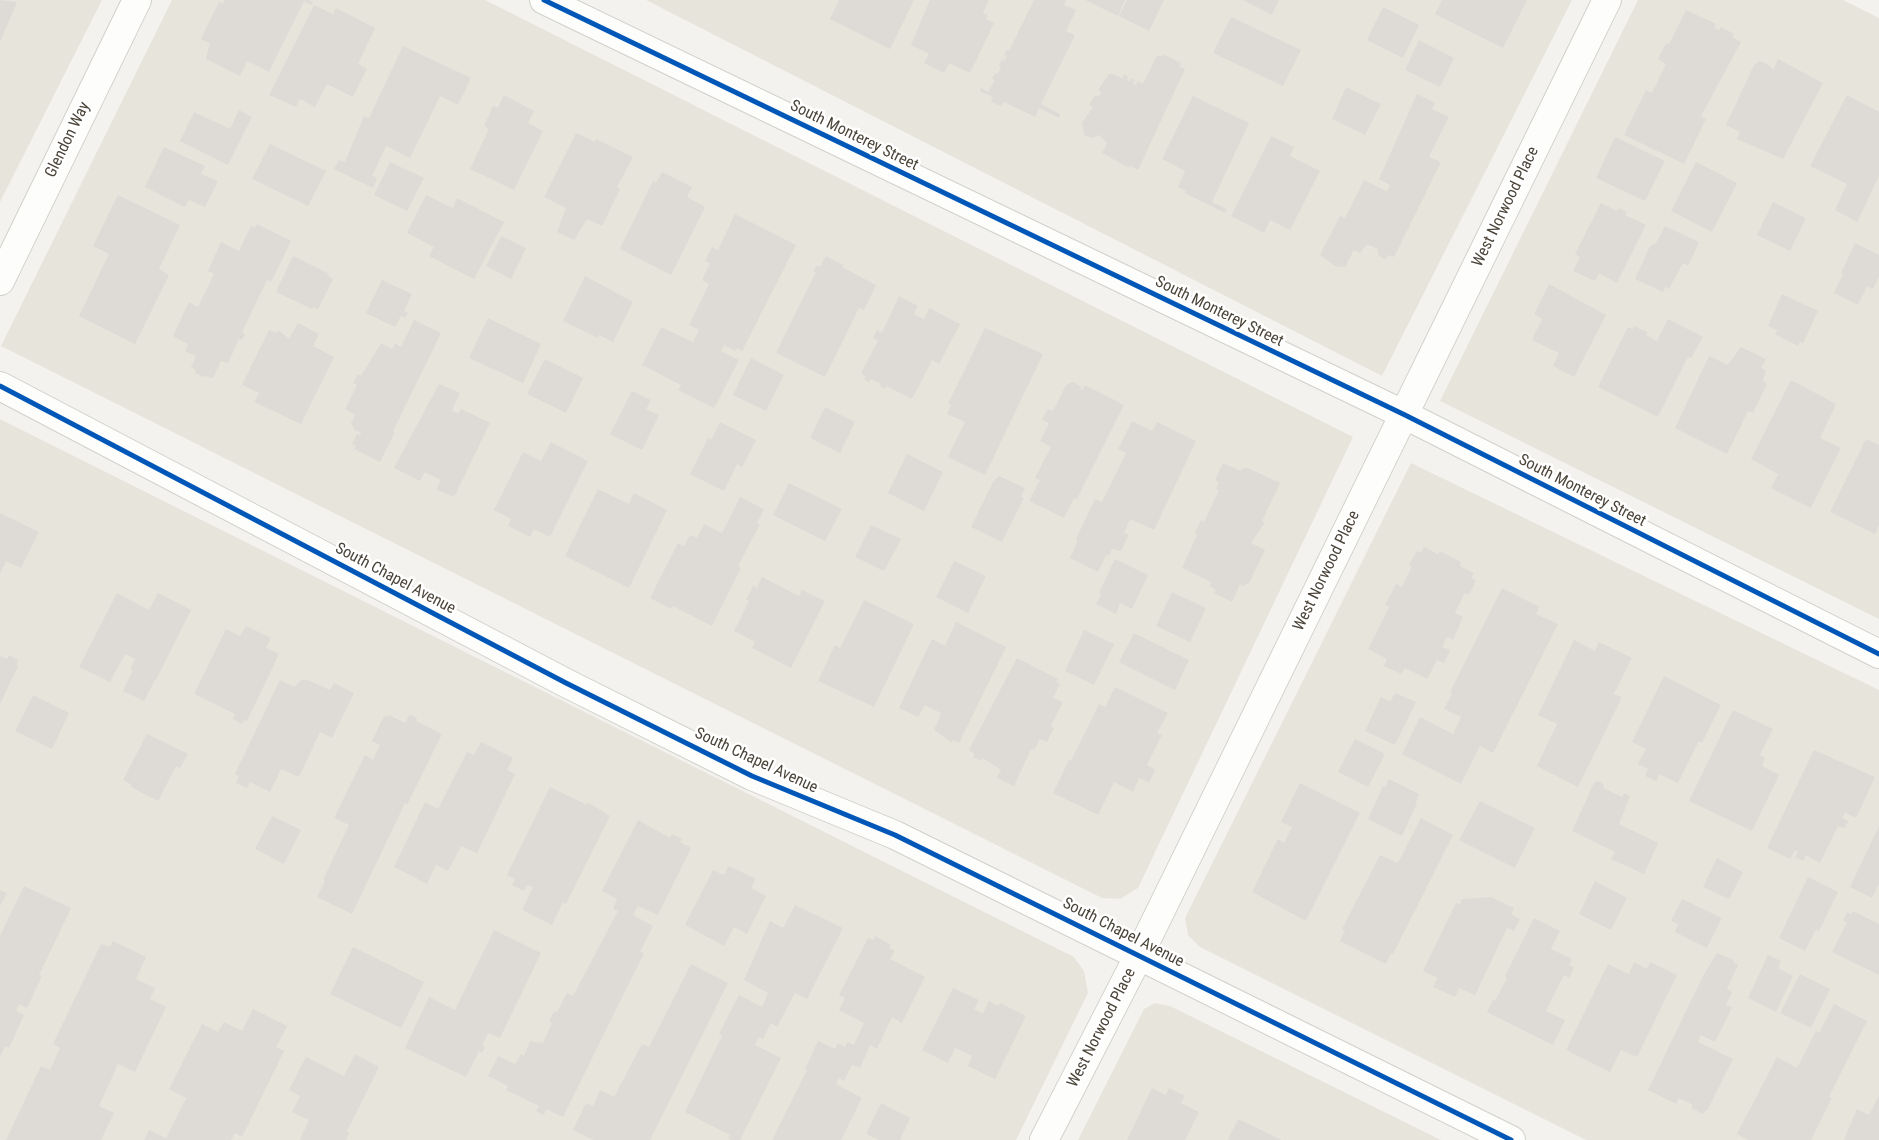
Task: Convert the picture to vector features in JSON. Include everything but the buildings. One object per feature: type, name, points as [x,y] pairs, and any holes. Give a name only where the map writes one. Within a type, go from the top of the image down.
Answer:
[{"type":"street","name":"Glendon Way","points":[[0,281],[137,0]]},
{"type":"street","name":"South Monterey Street","points":[[544,0],[1405,415],[1879,654]]},
{"type":"street","name":"West Norwood Place","points":[[1044,1140],[1139,955],[1607,0]]},
{"type":"street","name":"South Chapel Avenue","points":[[0,386],[566,683],[752,776],[895,834],[1511,1140]]},
{"type":"shaded area","points":[[0,0],[102,0],[0,202]]},
{"type":"shaded area","points":[[172,0],[485,0],[1353,437],[1138,888],[1120,899],[1102,898],[1,346]]},
{"type":"shaded area","points":[[646,0],[1572,0],[1382,376]]},
{"type":"shaded area","points":[[1638,0],[1843,0],[1879,18],[1879,619],[1440,401]]},
{"type":"shaded area","points":[[0,419],[1074,957],[1084,971],[1088,993],[1016,1140],[0,1140]]},
{"type":"shaded area","points":[[1411,463],[1879,690],[1879,1140],[1586,1140],[1200,947],[1188,935],[1185,918]]},
{"type":"shaded area","points":[[1155,1003],[1170,1006],[1441,1140],[1078,1140],[1144,1009]]},
{"type":"cycle path","points":[[544,0],[1405,415],[1879,654]]},
{"type":"cycle path","points":[[0,386],[566,683],[752,776],[895,835],[1511,1140]]}]
